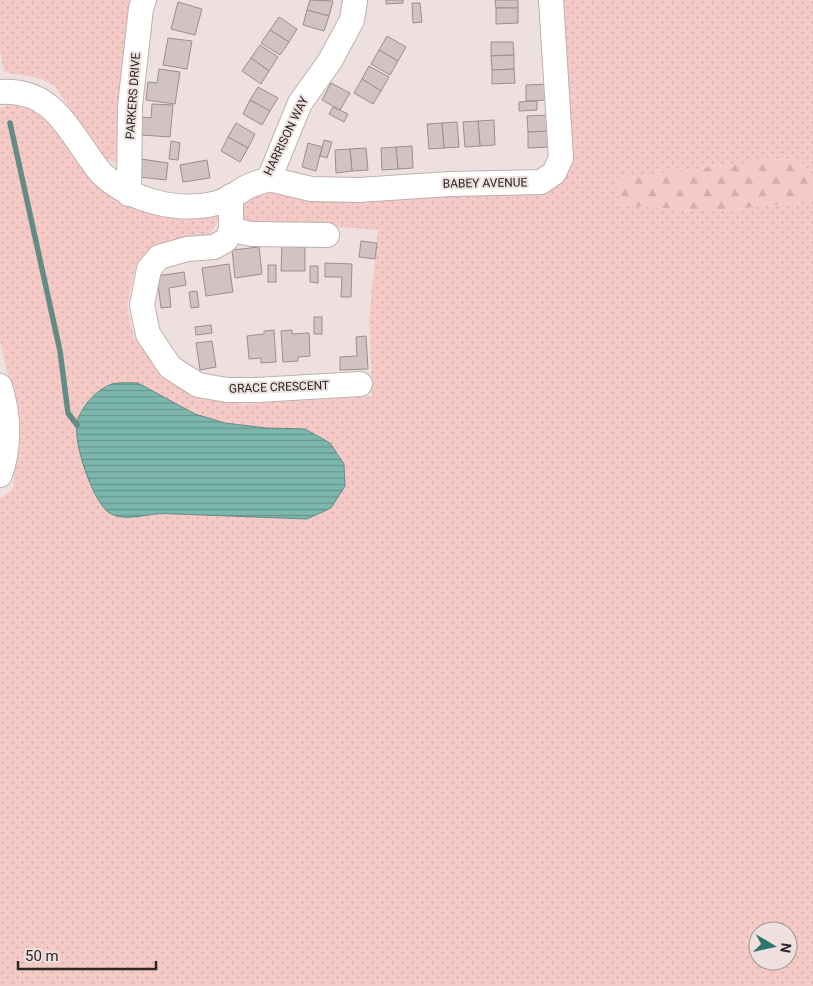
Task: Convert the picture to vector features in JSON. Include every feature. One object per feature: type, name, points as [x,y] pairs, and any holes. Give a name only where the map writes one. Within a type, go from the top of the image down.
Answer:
[{"type":"street","name":"PARKERS DRIVE","points":[[130,194],[130,106],[141,8],[144,0]]},
{"type":"street","name":"HARRISON WAY","points":[[0,92],[9,91],[31,95],[49,104],[102,174],[130,194],[168,205],[188,206],[218,203],[251,185],[269,179],[300,103],[330,61],[352,20],[355,0]]},
{"type":"street","name":"BABEY AVENUE","points":[[269,179],[311,190],[359,190],[449,184],[541,182],[554,174],[561,158],[551,0]]},
{"type":"street","points":[[231,196],[231,230],[252,234],[326,235]]},
{"type":"street","name":"GRACE CRESCENT","points":[[231,230],[226,240],[214,247],[187,249],[159,257],[149,270],[142,305],[148,334],[170,367],[198,384],[227,390],[264,390],[360,384]]},
{"type":"street","points":[[0,386],[8,428],[6,458],[0,475]]},
{"type":"green space","points":[[0,0],[133,0],[124,167],[101,156],[54,85],[38,78],[4,72],[0,51]]},
{"type":"green space","points":[[559,0],[813,0],[813,179],[801,160],[771,159],[616,179],[621,205],[693,210],[736,209],[813,201],[813,986],[0,986],[0,499],[13,489],[19,420],[0,341],[0,108],[12,104],[38,111],[51,124],[95,179],[218,212],[217,223],[210,234],[196,239],[158,246],[135,269],[127,306],[134,337],[159,372],[186,389],[214,399],[244,404],[372,396],[369,318],[378,230],[328,226],[242,224],[240,206],[246,198],[261,191],[562,175]]},
{"type":"green space","points":[[771,159],[801,160],[813,179],[813,201],[736,209],[693,210],[620,205],[616,178],[735,165]]},
{"type":"water","points":[[118,383],[138,383],[195,414],[225,423],[266,428],[305,429],[330,443],[344,464],[345,486],[331,508],[307,519],[164,514],[132,517],[114,515],[108,512],[102,505],[84,468],[77,440],[78,419],[83,408],[91,398],[106,386]]},
{"type":"building","points":[[310,0],[333,1],[329,16],[307,10]]},
{"type":"building","points":[[386,0],[403,0],[403,3],[386,4]]},
{"type":"building","points":[[495,0],[518,0],[518,8],[496,8]]},
{"type":"building","points":[[178,2],[202,9],[195,35],[171,29]]},
{"type":"building","points":[[412,3],[420,3],[422,22],[413,23]]},
{"type":"building","points":[[496,8],[518,8],[518,23],[496,24]]},
{"type":"building","points":[[307,10],[329,16],[324,31],[303,25]]},
{"type":"building","points":[[279,17],[297,29],[289,42],[270,30]]},
{"type":"building","points":[[270,30],[289,42],[280,55],[261,43]]},
{"type":"building","points":[[387,36],[406,47],[398,61],[379,50]]},
{"type":"building","points":[[168,38],[192,41],[187,69],[163,65]]},
{"type":"building","points":[[491,42],[513,42],[514,55],[491,56]]},
{"type":"building","points":[[260,45],[278,57],[269,71],[251,58]]},
{"type":"building","points":[[379,50],[398,61],[390,75],[371,64]]},
{"type":"building","points":[[514,55],[514,69],[492,70],[491,56]]},
{"type":"building","points":[[251,58],[269,71],[261,84],[242,71]]},
{"type":"building","points":[[369,66],[389,77],[381,91],[362,79]]},
{"type":"building","points":[[159,69],[180,72],[175,104],[146,100],[148,82],[157,83]]},
{"type":"building","points":[[514,69],[515,83],[492,84],[492,70]]},
{"type":"building","points":[[362,79],[381,91],[373,104],[354,93]]},
{"type":"building","points":[[331,83],[350,93],[340,110],[322,100]]},
{"type":"building","points":[[548,84],[549,100],[526,101],[526,85]]},
{"type":"building","points":[[258,87],[278,98],[270,111],[250,100]]},
{"type":"building","points":[[250,100],[270,111],[262,125],[243,114]]},
{"type":"building","points":[[537,101],[537,110],[519,111],[519,102]]},
{"type":"building","points":[[152,104],[173,105],[170,137],[141,135],[142,117],[151,118]]},
{"type":"building","points":[[333,107],[348,114],[344,122],[329,114]]},
{"type":"building","points":[[549,115],[550,131],[528,132],[527,116]]},
{"type":"building","points":[[494,120],[495,145],[480,146],[478,121]]},
{"type":"building","points":[[478,121],[480,146],[465,147],[463,122]]},
{"type":"building","points":[[457,122],[459,147],[444,148],[442,123]]},
{"type":"building","points":[[236,123],[255,134],[248,148],[228,137]]},
{"type":"building","points":[[442,123],[444,148],[429,149],[427,124]]},
{"type":"building","points":[[550,131],[550,147],[528,148],[528,132]]},
{"type":"building","points":[[228,137],[248,148],[240,162],[221,151]]},
{"type":"building","points":[[324,140],[332,142],[327,158],[320,156]]},
{"type":"building","points":[[171,141],[180,143],[178,160],[169,159]]},
{"type":"building","points":[[308,143],[322,147],[316,171],[302,167]]},
{"type":"building","points":[[412,146],[413,168],[398,169],[396,147]]},
{"type":"building","points":[[396,147],[398,169],[382,170],[381,148]]},
{"type":"building","points":[[366,148],[368,170],[352,171],[350,149]]},
{"type":"building","points":[[350,149],[352,171],[336,173],[335,150]]},
{"type":"building","points":[[141,159],[168,163],[166,180],[139,177]]},
{"type":"building","points":[[207,160],[210,178],[183,182],[180,165]]},
{"type":"building","points":[[361,241],[377,243],[375,259],[359,257]]},
{"type":"building","points":[[282,246],[305,247],[305,271],[281,271]]},
{"type":"building","points":[[259,247],[262,274],[235,278],[232,250]]},
{"type":"building","points":[[325,263],[352,264],[351,297],[341,297],[342,277],[325,277]]},
{"type":"building","points":[[229,264],[233,292],[206,296],[202,268]]},
{"type":"building","points":[[268,265],[276,265],[276,282],[268,282]]},
{"type":"building","points":[[310,266],[318,266],[318,283],[310,282]]},
{"type":"building","points":[[184,272],[186,285],[169,288],[171,307],[161,308],[157,276]]},
{"type":"building","points":[[197,291],[199,307],[191,308],[189,292]]},
{"type":"building","points":[[314,317],[322,317],[322,334],[314,334]]},
{"type":"building","points":[[211,325],[212,333],[196,335],[195,327]]},
{"type":"building","points":[[274,330],[276,362],[261,363],[261,358],[249,359],[247,336],[264,334],[264,331]]},
{"type":"building","points":[[292,330],[292,334],[309,333],[310,356],[298,357],[298,361],[283,362],[281,331]]},
{"type":"building","points":[[366,336],[368,369],[340,370],[340,357],[357,356],[356,337]]},
{"type":"building","points":[[212,341],[216,367],[200,370],[196,343]]},
{"type":"waterway","points":[[10,123],[60,351],[68,413],[77,425]]}]
